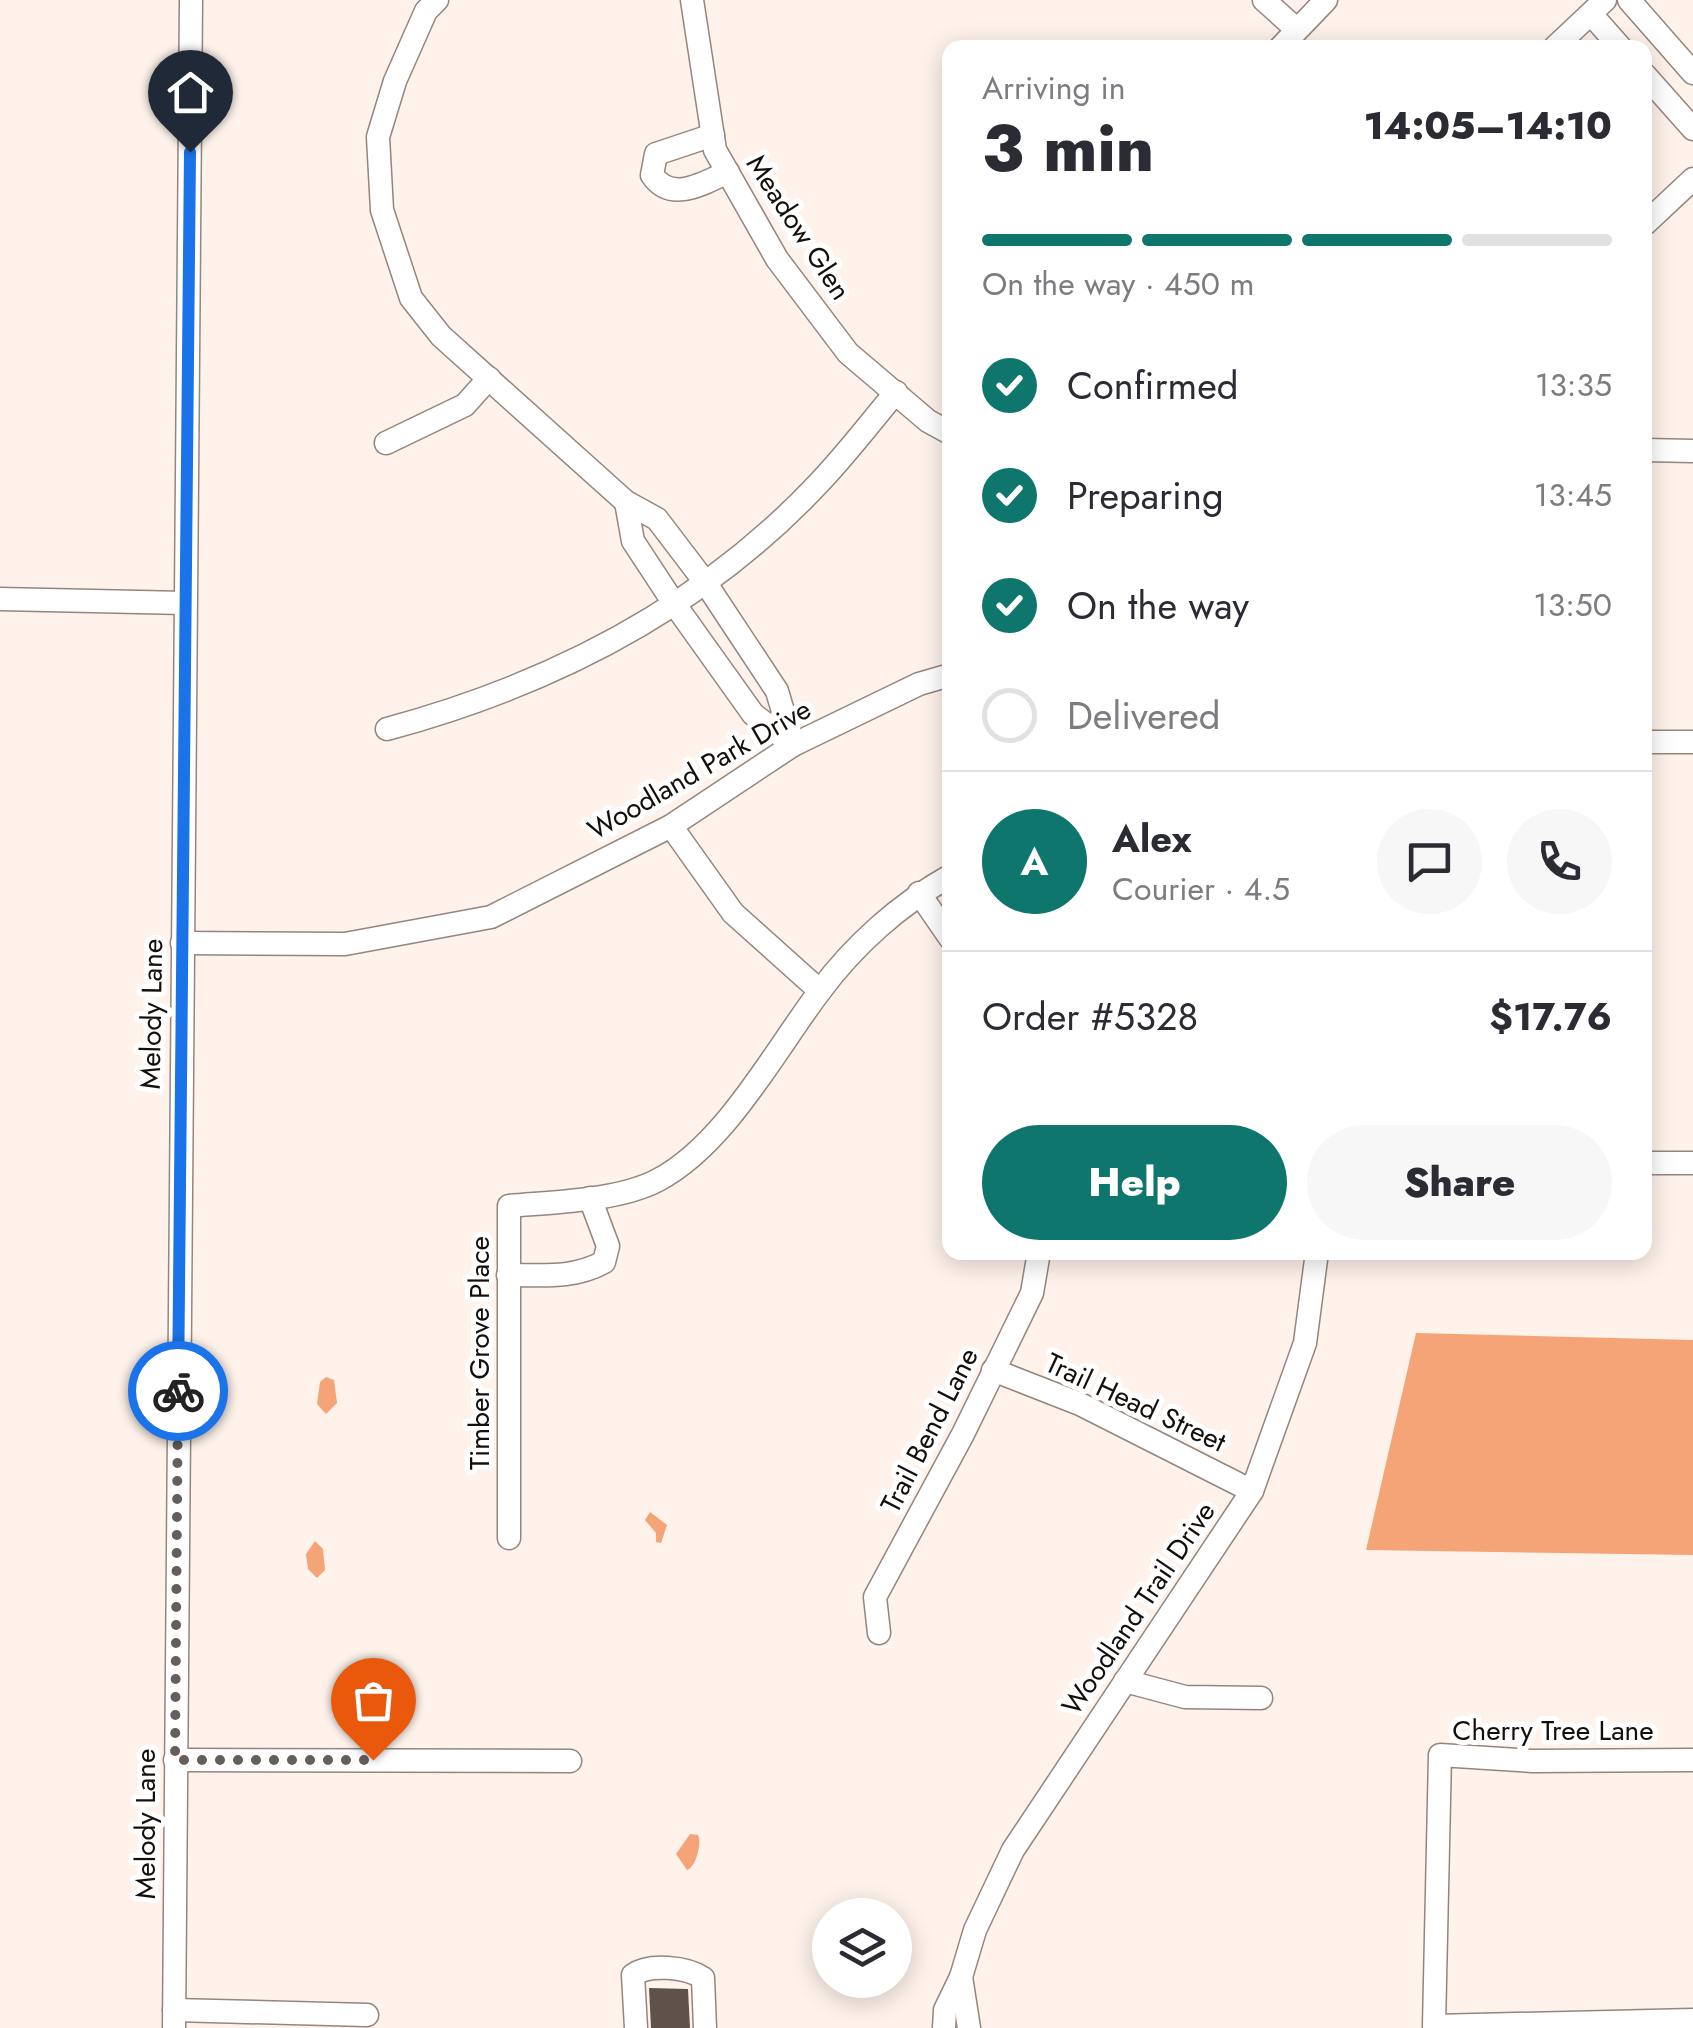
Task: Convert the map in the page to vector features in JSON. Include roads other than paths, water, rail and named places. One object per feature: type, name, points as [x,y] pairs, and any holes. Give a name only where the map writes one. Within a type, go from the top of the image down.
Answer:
[{"type":"street","name":"Melody Lane","points":[[174,2019],[191,0]]},
{"type":"street","points":[[437,0],[418,29],[378,137],[382,210],[411,298],[441,336],[626,502],[657,520],[705,582],[776,691],[793,745]]},
{"type":"street","name":"Meadow Glen","points":[[692,0],[715,150],[777,259],[848,354],[942,428]]},
{"type":"street","points":[[1264,0],[1295,28]]},
{"type":"street","points":[[1286,40],[1326,0]]},
{"type":"street","points":[[1629,0],[1693,73]]},
{"type":"street","points":[[1563,40],[1598,7],[1617,40]]},
{"type":"street","points":[[1652,83],[1693,128]]},
{"type":"street","points":[[713,135],[656,154],[652,175],[660,187],[674,192],[728,172]]},
{"type":"street","points":[[1652,217],[1693,179]]},
{"type":"street","points":[[386,443],[465,405],[489,378]]},
{"type":"street","points":[[387,729],[477,704],[605,649],[705,582],[816,486],[896,392]]},
{"type":"street","points":[[1652,450],[1693,452]]},
{"type":"street","points":[[626,502],[632,542],[673,602],[754,714],[793,745]]},
{"type":"street","points":[[0,599],[185,603]]},
{"type":"street","name":"Woodland Park Drive","points":[[182,943],[345,944],[490,916],[671,826],[793,745],[918,684],[942,677]]},
{"type":"street","points":[[1652,742],[1693,742]]},
{"type":"street","points":[[671,826],[733,914],[765,946],[820,990]]},
{"type":"street","name":"Timber Grove Place","points":[[509,1538],[508,1206],[590,1198],[657,1180],[714,1134],[773,1062],[820,990],[865,940],[919,893],[942,880]]},
{"type":"street","points":[[919,893],[942,926]]},
{"type":"street","points":[[1652,1163],[1693,1163]]},
{"type":"street","points":[[508,1274],[563,1276],[586,1272],[604,1262],[608,1246],[590,1198]]},
{"type":"street","name":"Trail Bend Lane","points":[[878,1633],[876,1597],[1032,1293],[1038,1260]]},
{"type":"street","name":"Woodland Trail Drive","points":[[944,2028],[945,2010],[961,1977],[989,1896],[1013,1850],[1252,1491],[1304,1344],[1316,1260]]},
{"type":"street","name":"Trail Head Street","points":[[993,1370],[1080,1404],[1252,1491]]},
{"type":"street","points":[[1125,1680],[1186,1698],[1261,1698]]},
{"type":"street","name":"Cherry Tree Lane","points":[[1693,1760],[1533,1761],[1440,1755],[1434,2027],[1693,2020]]},
{"type":"street","points":[[175,1760],[570,1761]]},
{"type":"street","points":[[636,2028],[633,1975],[641,1969],[692,1970],[703,1978],[706,2028]]},
{"type":"street","name":"Woodland Trail Drive","points":[[961,1977],[969,2028]]},
{"type":"street","points":[[174,2019],[367,2016]]}]
